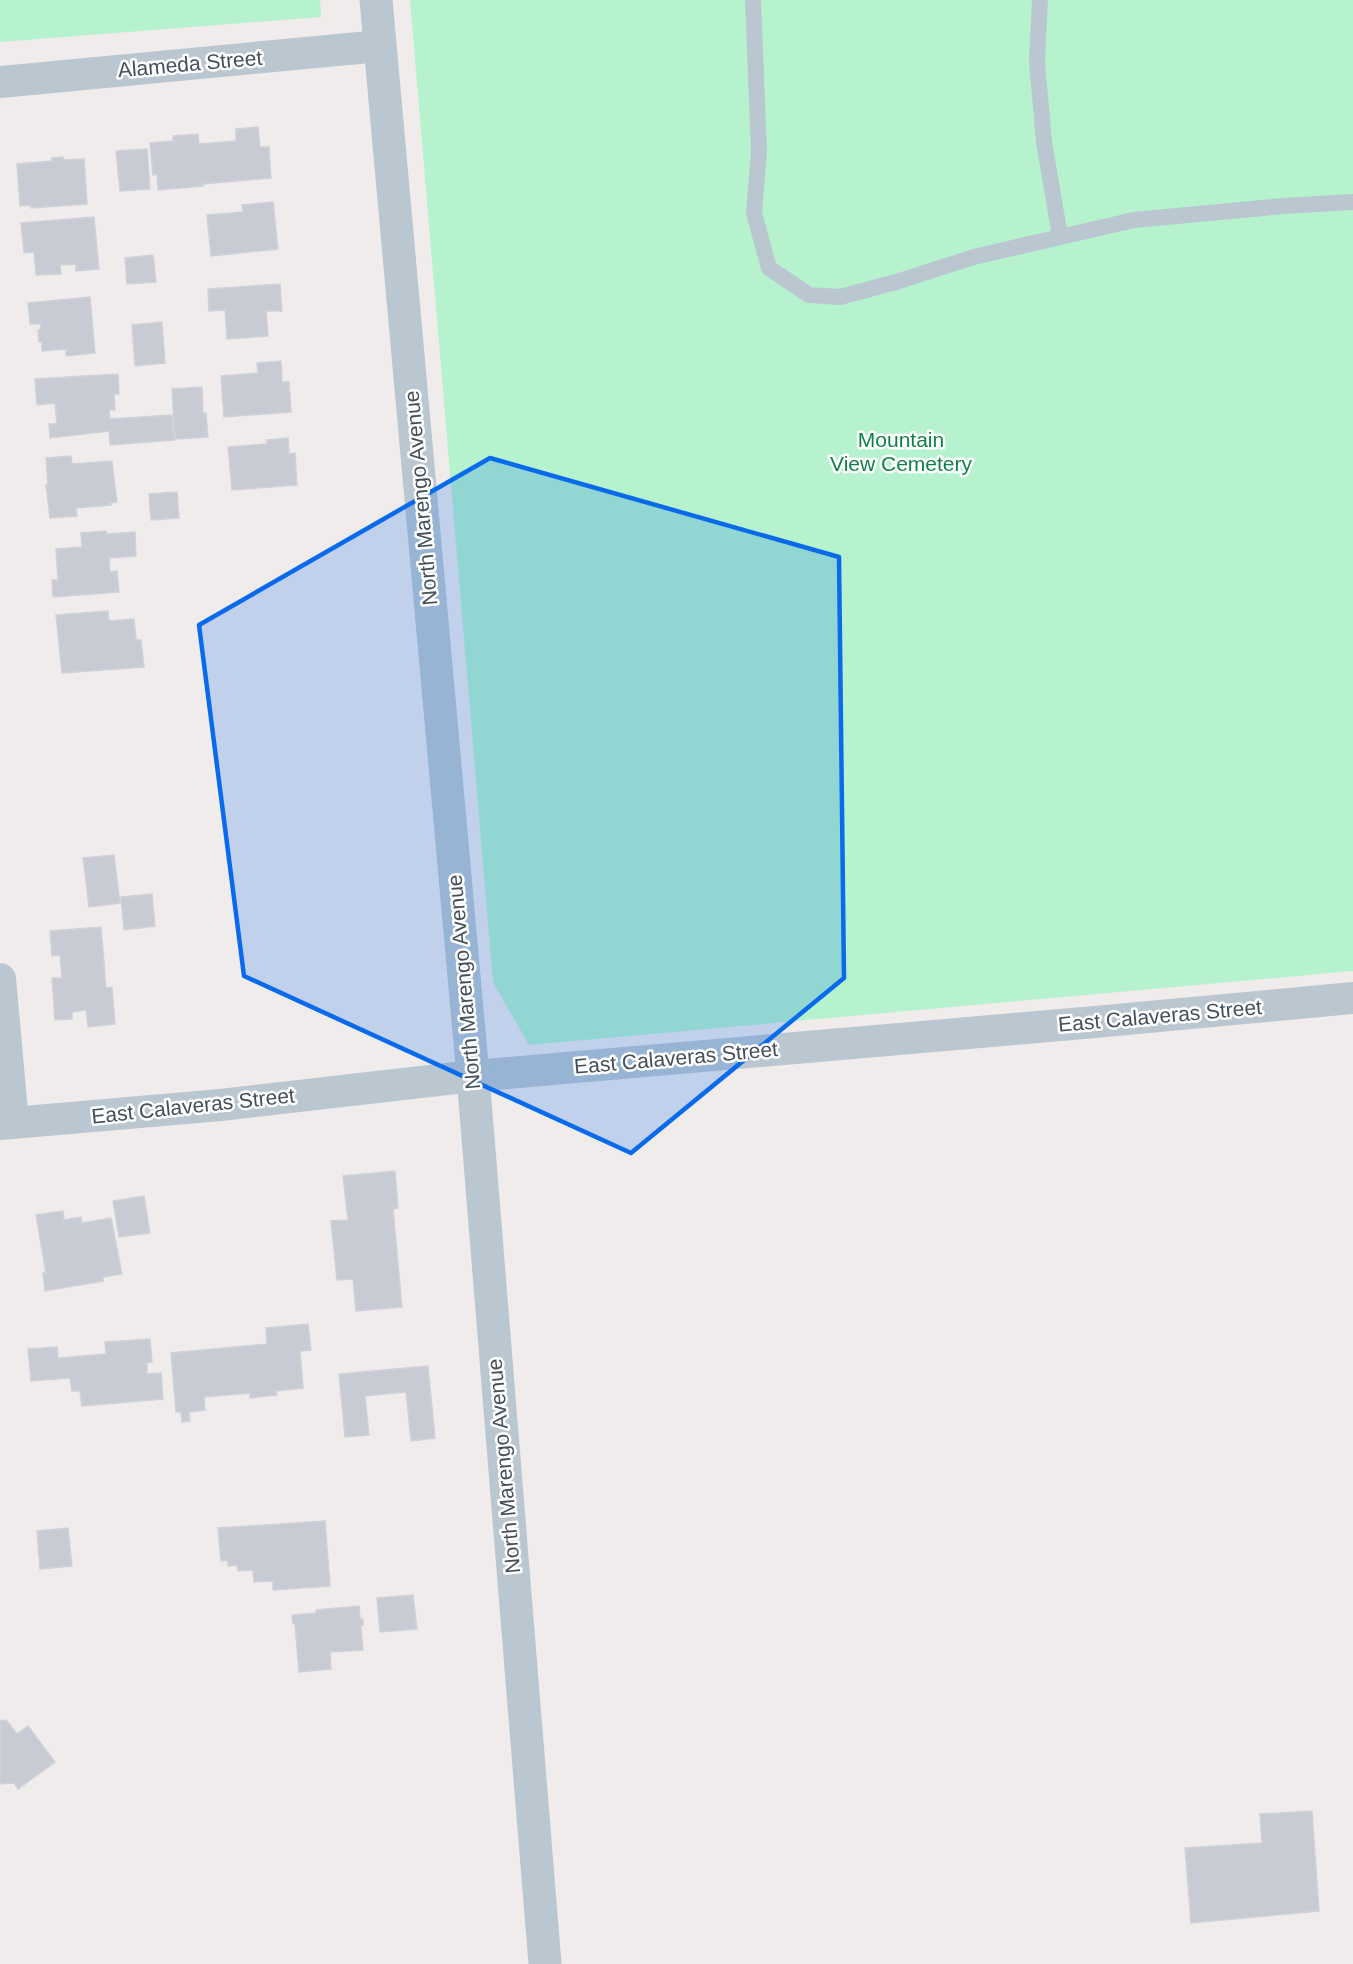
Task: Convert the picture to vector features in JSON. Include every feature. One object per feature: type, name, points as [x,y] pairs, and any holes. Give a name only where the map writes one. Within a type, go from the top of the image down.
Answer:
[{"type":"street","name":"North Marengo Avenue","points":[[376,0],[473,1076],[545,1964]]},
{"type":"street","name":"Alameda Street","points":[[0,82],[380,46]]},
{"type":"street","points":[[0,979],[6,1124]]},
{"type":"street","name":"East Calaveras Street","points":[[6,1124],[220,1105],[473,1076],[1353,998]]},
{"type":"lane","points":[[753,0],[759,152],[754,213],[769,268],[809,295],[840,297],[974,257],[1134,220],[1353,202]]},
{"type":"lane","points":[[1040,0],[1037,62],[1044,142],[1060,236]]},
{"type":"highlighted area","points":[[490,458],[839,557],[844,978],[631,1153],[244,976],[199,625]]},
{"type":"green space","points":[[0,0],[320,0],[321,17],[0,42]]},
{"type":"green space","name":"Mountain View Cemetery","points":[[410,0],[1353,0],[1353,971],[529,1045],[493,982]]},
{"type":"building","points":[[258,127],[260,147],[269,147],[271,178],[158,190],[157,174],[153,175],[150,143],[173,141],[173,136],[198,134],[199,144],[236,141],[236,129]]},
{"type":"building","points":[[147,149],[150,189],[120,191],[116,151]]},
{"type":"building","points":[[63,157],[63,160],[84,159],[87,204],[31,208],[31,205],[20,206],[17,164],[52,161],[52,158]]},
{"type":"building","points":[[273,202],[278,249],[211,256],[207,215],[243,212],[242,205]]},
{"type":"building","points":[[94,217],[99,269],[76,271],[76,264],[60,265],[61,274],[36,275],[34,252],[24,253],[21,223]]},
{"type":"building","points":[[153,255],[156,282],[127,284],[125,258]]},
{"type":"building","points":[[280,284],[282,311],[266,311],[268,336],[227,339],[225,310],[209,311],[208,289]]},
{"type":"building","points":[[90,297],[95,353],[66,356],[66,349],[42,351],[38,330],[41,329],[40,324],[30,324],[28,303]]},
{"type":"building","points":[[162,322],[165,363],[135,366],[132,325]]},
{"type":"building","points":[[281,361],[282,382],[289,382],[291,412],[224,417],[221,376],[258,373],[257,363]]},
{"type":"building","points":[[118,374],[119,394],[114,394],[115,410],[109,410],[110,419],[172,415],[174,440],[110,445],[109,431],[50,438],[49,424],[57,424],[55,403],[37,405],[35,379]]},
{"type":"building","points":[[202,387],[203,413],[206,413],[208,437],[175,439],[172,389]]},
{"type":"building","points":[[288,438],[289,454],[295,453],[297,485],[232,490],[228,447],[267,444],[267,440]]},
{"type":"building","points":[[71,456],[72,464],[112,461],[117,502],[110,503],[111,505],[76,508],[77,516],[50,518],[46,458]]},
{"type":"building","points":[[177,492],[179,518],[151,520],[149,494]]},
{"type":"building","points":[[106,531],[107,534],[135,532],[136,556],[109,558],[110,572],[117,571],[119,592],[53,597],[52,580],[58,580],[56,549],[82,547],[81,533]]},
{"type":"building","points":[[108,611],[109,621],[134,619],[136,640],[141,640],[144,667],[62,673],[56,615]]},
{"type":"building","points":[[114,855],[120,903],[89,907],[83,858]]},
{"type":"building","points":[[152,894],[155,926],[124,930],[121,897]]},
{"type":"building","points":[[101,927],[106,988],[112,987],[115,1024],[88,1027],[86,1010],[72,1012],[72,1019],[55,1020],[52,978],[62,978],[60,955],[52,956],[50,931]]},
{"type":"building","points":[[395,1171],[398,1208],[393,1209],[402,1307],[356,1311],[353,1279],[337,1280],[331,1221],[348,1220],[343,1176]]},
{"type":"building","points":[[144,1196],[150,1233],[119,1237],[113,1201]]},
{"type":"building","points":[[63,1211],[64,1220],[81,1217],[82,1223],[111,1218],[122,1274],[103,1277],[103,1281],[45,1291],[43,1273],[46,1273],[36,1215]]},
{"type":"building","points":[[308,1324],[311,1350],[300,1351],[303,1388],[276,1391],[277,1395],[250,1398],[250,1393],[204,1397],[205,1410],[189,1412],[190,1421],[182,1422],[181,1412],[176,1412],[171,1353],[267,1344],[266,1328]]},
{"type":"building","points":[[150,1339],[152,1362],[147,1363],[147,1374],[161,1373],[163,1399],[82,1406],[80,1391],[72,1391],[70,1378],[31,1381],[28,1349],[57,1347],[58,1358],[106,1354],[105,1342]]},
{"type":"building","points":[[428,1366],[435,1438],[411,1441],[406,1392],[365,1396],[369,1435],[345,1437],[339,1374]]},
{"type":"building","points":[[325,1521],[330,1586],[273,1590],[273,1581],[254,1582],[253,1570],[238,1571],[237,1565],[228,1566],[228,1560],[221,1561],[218,1528]]},
{"type":"building","points":[[68,1528],[72,1566],[40,1569],[37,1531]]},
{"type":"building","points":[[413,1595],[417,1629],[380,1632],[377,1598]]},
{"type":"building","points":[[359,1606],[360,1619],[363,1619],[361,1626],[363,1650],[330,1652],[331,1669],[299,1672],[293,1615],[316,1613],[316,1610]]},
{"type":"building","points":[[6,1720],[17,1734],[28,1726],[55,1762],[18,1789],[14,1783],[0,1784],[0,1721]]},
{"type":"building","points":[[1312,1811],[1319,1911],[1191,1923],[1185,1848],[1262,1843],[1260,1814]]}]
